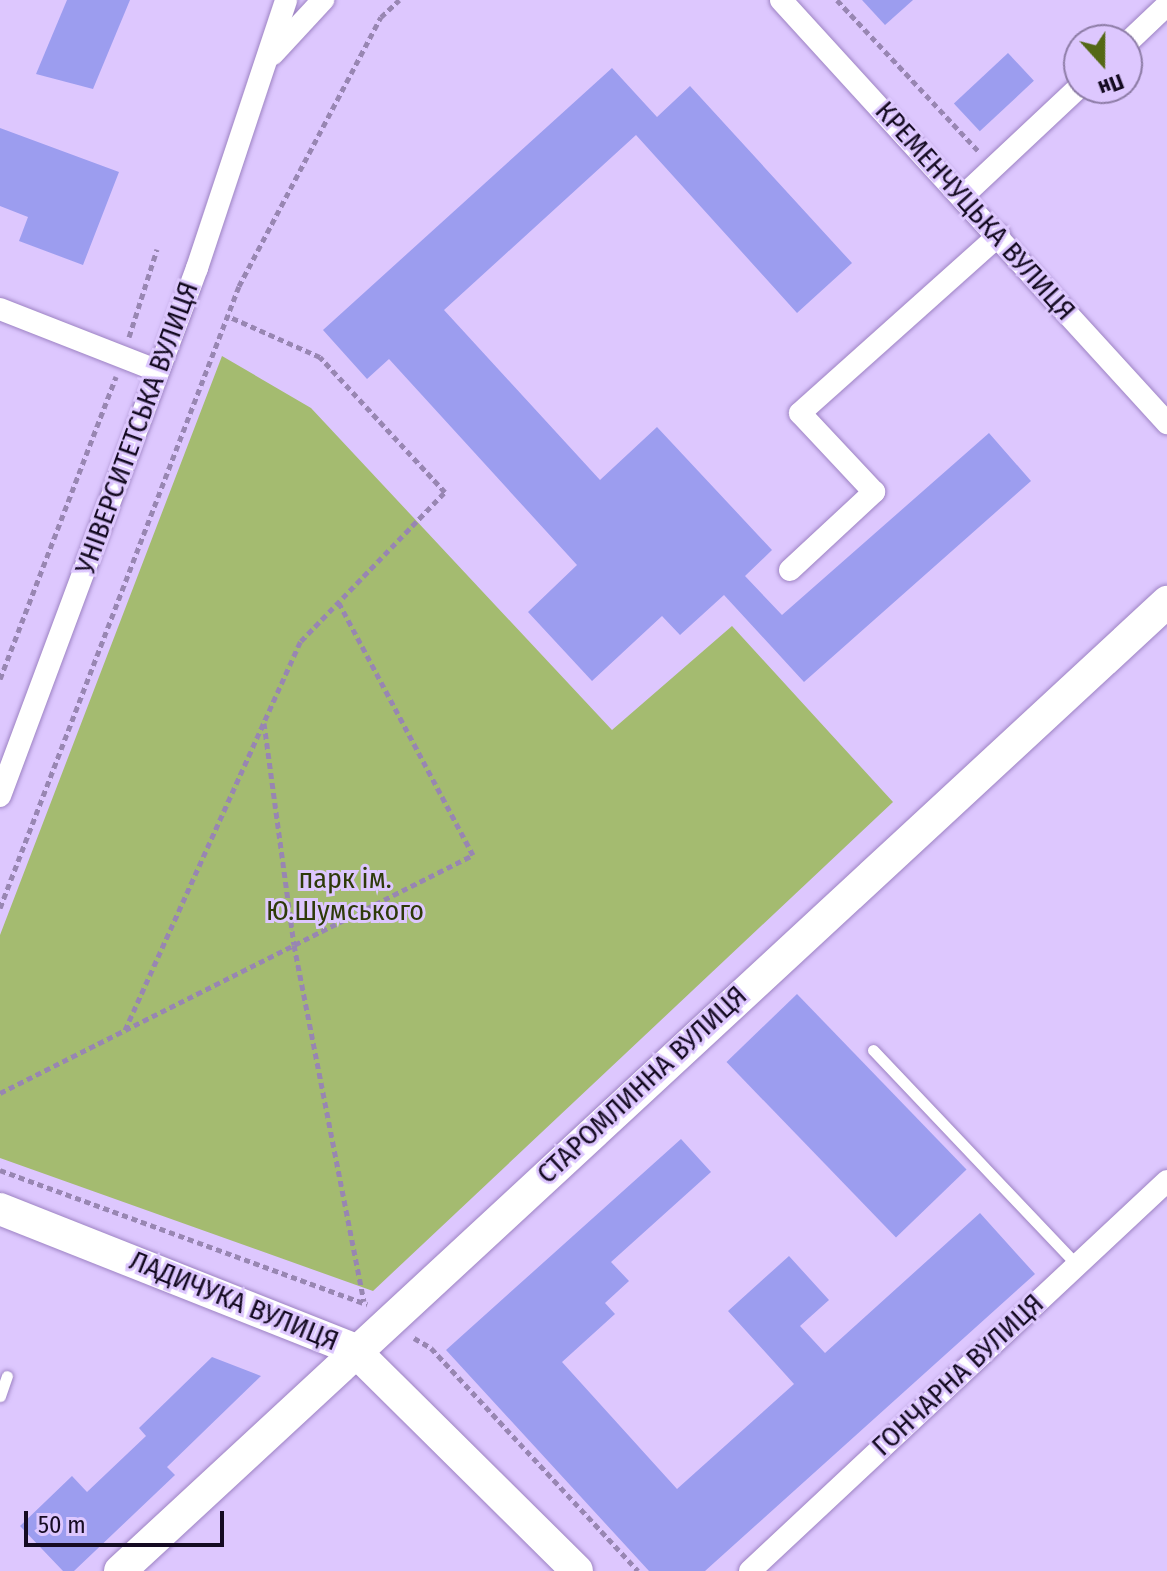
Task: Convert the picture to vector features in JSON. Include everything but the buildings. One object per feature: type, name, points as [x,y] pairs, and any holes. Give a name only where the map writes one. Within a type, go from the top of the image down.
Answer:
[{"type":"street","name":"УНІВЕРСИТЕТСЬКА ВУЛИЦЯ","points":[[0,796],[158,371],[270,58],[286,0]]},
{"type":"street","name":"УНІВЕРСИТЕТСЬКА ВУЛИЦЯ","points":[[270,58],[323,0]]},
{"type":"street","name":"КРЕМЕНЧУЦЬКА ВУЛИЦЯ","points":[[781,0],[999,235],[1167,423]]},
{"type":"street","points":[[1143,28],[1167,5]]},
{"type":"street","points":[[963,196],[1063,102]]},
{"type":"street","points":[[790,570],[874,492],[800,413],[999,235]]},
{"type":"street","points":[[0,309],[158,371]]},
{"type":"street","name":"СТАРОМЛИННА ВУЛИЦЯ","points":[[120,1571],[353,1349],[375,1311],[1167,602]]},
{"type":"street","name":"ГОНЧАРНА ВУЛИЦЯ","points":[[750,1571],[1167,1181]]},
{"type":"street","name":"ЛАДИЧУКА ВУЛИЦЯ","points":[[0,1209],[353,1349],[577,1571]]},
{"type":"lane","points":[[873,1050],[1076,1264]]},
{"type":"lane","points":[[0,1396],[7,1376]]},
{"type":"path","points":[[0,908],[228,316],[381,17],[399,0]]},
{"type":"path","points":[[837,0],[993,167]]},
{"type":"path","points":[[0,679],[122,357],[157,249]]},
{"type":"path","points":[[125,1030],[301,641],[445,492],[320,357],[228,316]]},
{"type":"path","points":[[0,1093],[473,855],[338,603]]},
{"type":"path","points":[[264,723],[294,945],[375,1311]]},
{"type":"path","points":[[0,1170],[375,1311],[431,1348],[638,1571]]},
{"type":"green space","name":"парк ім. Ю.Шумського","points":[[222,356],[311,408],[612,730],[732,626],[893,802],[373,1291],[0,1158],[0,935]]}]
